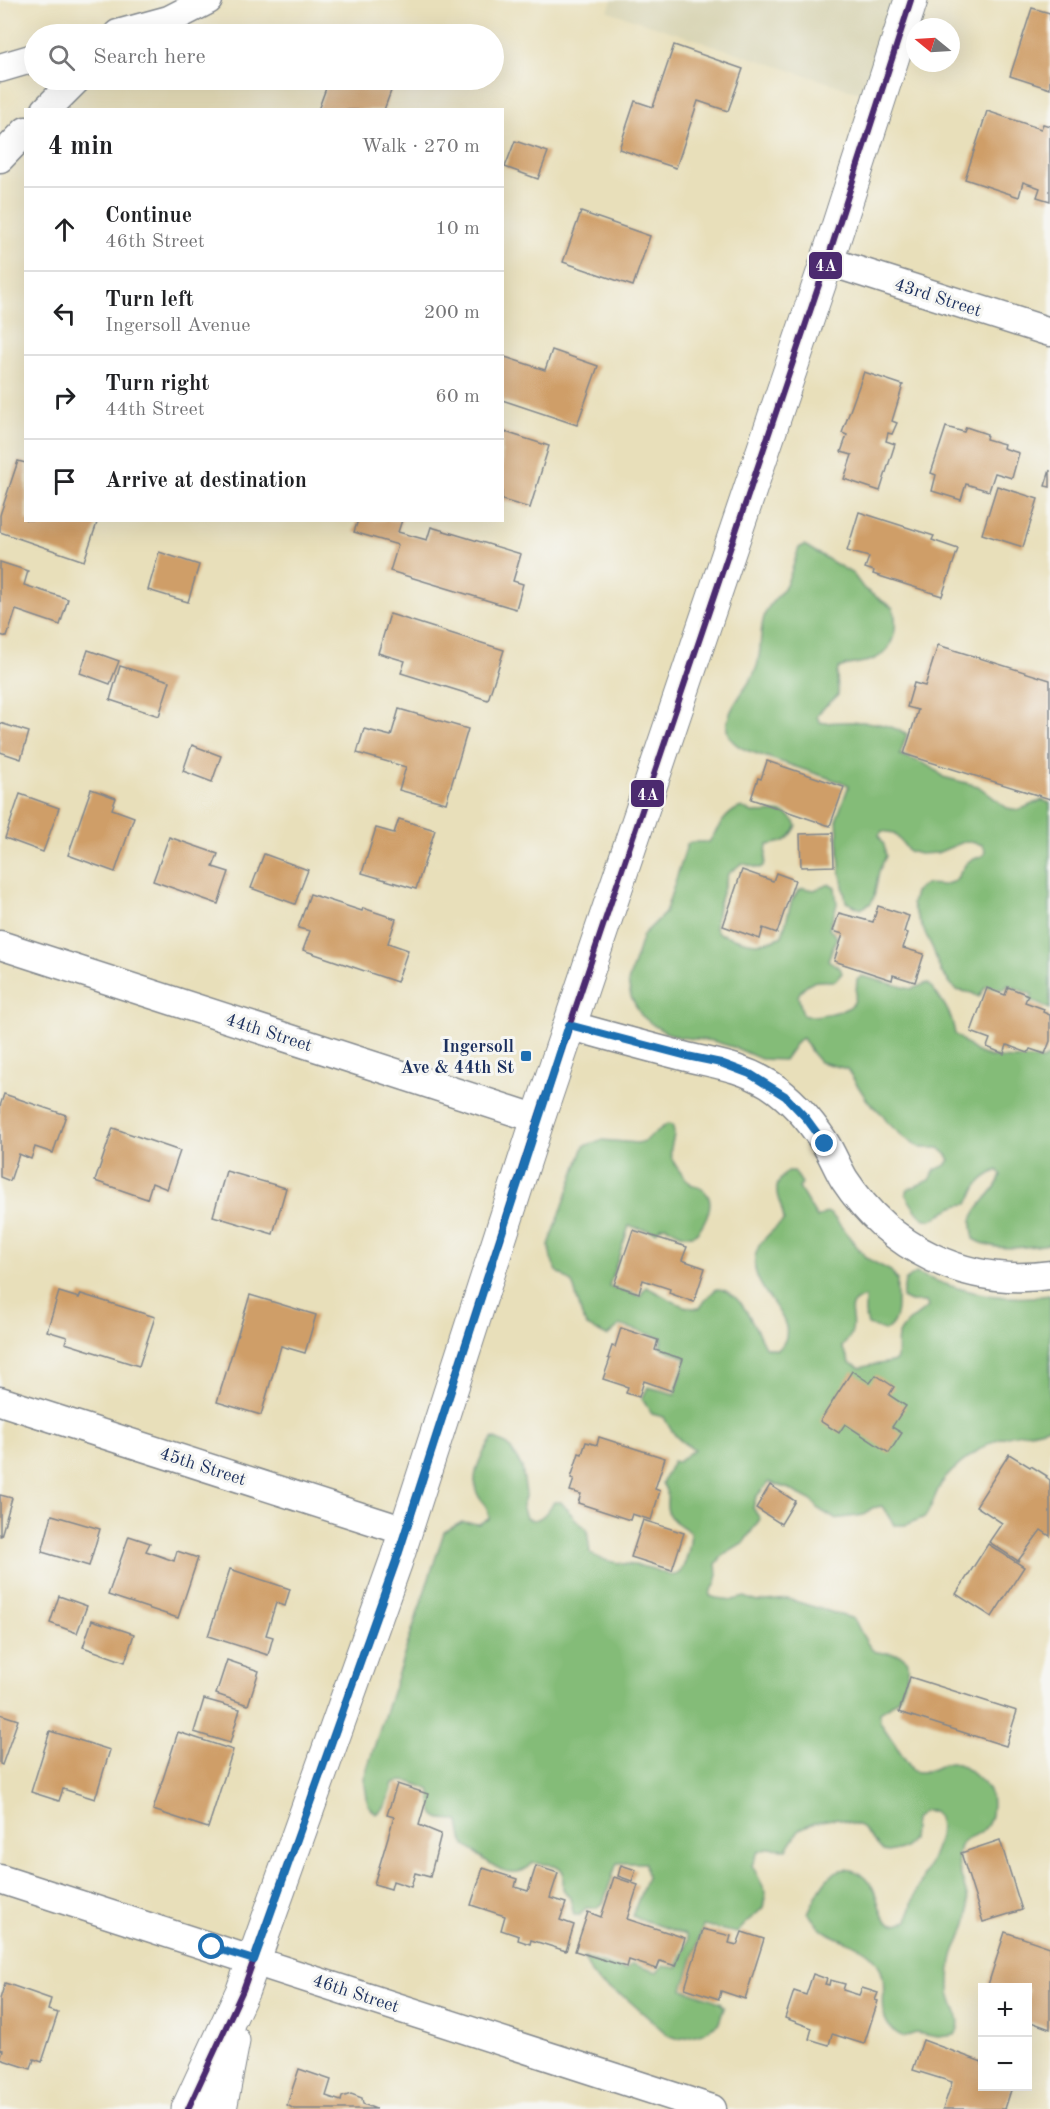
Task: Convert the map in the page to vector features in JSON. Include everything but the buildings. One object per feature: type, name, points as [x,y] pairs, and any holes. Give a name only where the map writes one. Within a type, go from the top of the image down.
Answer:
[{"type":"main road","points":[[188,2109],[249,1975],[405,1531],[569,1025],[827,261],[911,0]]},
{"type":"main road","points":[[220,2109],[249,1975]]},
{"type":"street","points":[[163,24],[208,0]]},
{"type":"street","points":[[0,68],[24,61]]},
{"type":"street","points":[[48,108],[66,90]]},
{"type":"street","points":[[0,158],[24,133]]},
{"type":"street","name":"43rd Street","points":[[827,261],[1050,332]]},
{"type":"street","name":"44th Street","points":[[0,945],[538,1119]]},
{"type":"street","points":[[569,1025],[721,1063],[750,1074],[785,1096],[806,1118],[825,1144],[843,1177],[863,1206],[908,1244],[943,1263],[980,1273],[1008,1277],[1050,1275]]},
{"type":"street","name":"45th Street","points":[[0,1401],[405,1531]]},
{"type":"street","name":"46th Street","points":[[0,1879],[249,1975],[712,2109]]},
{"type":"shaded area","points":[[612,0],[911,0],[879,99],[608,11]]},
{"type":"green space","points":[[804,545],[853,574],[864,589],[893,608],[895,615],[895,631],[885,651],[872,660],[839,668],[837,673],[838,695],[823,708],[817,717],[820,722],[867,722],[897,729],[907,734],[900,755],[929,766],[943,777],[978,786],[1007,808],[1019,810],[1042,800],[1050,803],[1050,1009],[1029,1000],[1033,995],[1008,985],[1004,990],[986,986],[979,997],[956,990],[941,972],[933,949],[914,910],[912,904],[915,892],[925,884],[943,885],[955,881],[967,862],[984,855],[983,845],[966,841],[937,853],[919,854],[909,851],[894,833],[882,831],[879,835],[886,856],[879,871],[874,897],[871,903],[861,909],[846,902],[840,869],[837,818],[849,785],[746,750],[733,742],[728,733],[727,722],[731,712],[756,669],[765,614],[784,588],[799,548]]},
{"type":"green space","points":[[742,807],[758,813],[783,813],[793,819],[797,826],[785,840],[767,845],[763,867],[758,868],[742,863],[728,874],[718,906],[715,928],[718,933],[750,942],[773,940],[782,936],[792,900],[798,891],[803,888],[814,890],[830,884],[835,887],[837,904],[829,929],[837,937],[828,960],[840,968],[842,973],[835,981],[809,983],[801,990],[798,996],[803,1015],[829,1014],[849,1007],[855,999],[857,980],[862,976],[911,989],[928,983],[949,1012],[955,1034],[974,1050],[1001,1058],[1043,1060],[1050,1055],[1050,1244],[1002,1248],[974,1239],[972,1220],[974,1214],[999,1181],[1001,1175],[998,1170],[979,1184],[968,1204],[957,1206],[929,1220],[923,1218],[906,1195],[908,1189],[930,1180],[935,1170],[946,1165],[950,1160],[947,1155],[939,1148],[922,1148],[905,1138],[867,1100],[847,1069],[820,1062],[803,1038],[798,1040],[784,1060],[761,1059],[713,1041],[679,1037],[665,1032],[641,1015],[631,997],[628,982],[643,935],[665,913],[687,845],[691,842],[709,842],[727,816]]},
{"type":"green space","points":[[667,1124],[672,1125],[674,1129],[670,1152],[672,1159],[691,1184],[706,1192],[710,1204],[708,1213],[699,1230],[692,1235],[681,1234],[666,1226],[656,1232],[629,1226],[609,1286],[640,1296],[646,1287],[679,1304],[693,1308],[700,1308],[716,1289],[725,1291],[740,1302],[765,1347],[778,1350],[786,1338],[786,1326],[757,1276],[755,1262],[761,1243],[784,1220],[777,1194],[778,1183],[788,1171],[794,1171],[802,1183],[799,1188],[817,1218],[827,1212],[832,1215],[866,1258],[891,1271],[897,1280],[896,1315],[890,1327],[884,1331],[868,1325],[865,1314],[865,1297],[858,1300],[851,1308],[853,1328],[842,1347],[850,1363],[860,1368],[896,1361],[897,1340],[900,1332],[928,1307],[926,1302],[910,1302],[902,1298],[905,1281],[916,1273],[981,1294],[1016,1297],[1050,1295],[1050,1427],[1004,1437],[979,1450],[941,1484],[925,1517],[905,1525],[894,1525],[882,1506],[872,1508],[864,1515],[835,1519],[820,1510],[812,1501],[769,1482],[756,1497],[753,1508],[760,1519],[744,1542],[724,1554],[716,1564],[716,1581],[710,1596],[733,1600],[745,1597],[757,1602],[788,1599],[854,1619],[874,1651],[899,1655],[908,1662],[906,1678],[900,1694],[894,1702],[880,1712],[880,1722],[913,1771],[929,1771],[949,1763],[956,1764],[965,1767],[989,1791],[992,1804],[988,1823],[980,1832],[961,1843],[959,1849],[960,1873],[969,1912],[968,1922],[951,1965],[950,1991],[959,2024],[955,2035],[938,2037],[916,2033],[904,2037],[893,2030],[886,2022],[883,1982],[876,1961],[860,1947],[825,1931],[808,1913],[824,1883],[829,1877],[843,1869],[861,1874],[868,1881],[885,1919],[890,1923],[899,1924],[908,1921],[917,1890],[938,1841],[940,1830],[938,1819],[933,1811],[923,1811],[914,1819],[912,1839],[905,1848],[888,1852],[883,1851],[860,1826],[837,1818],[812,1823],[800,1829],[787,1849],[769,1848],[758,1852],[752,1865],[766,1892],[763,1908],[737,1933],[703,1926],[683,1989],[720,2002],[724,2008],[719,2023],[703,2033],[679,2039],[668,2035],[626,1998],[600,1984],[592,1975],[584,1958],[626,1970],[632,1964],[657,1972],[663,1966],[677,1968],[688,1940],[686,1935],[632,1916],[647,1877],[645,1863],[617,1863],[603,1903],[597,1908],[586,1908],[580,1915],[574,1915],[570,1898],[563,1889],[563,1872],[560,1868],[555,1865],[533,1863],[525,1870],[516,1872],[507,1872],[498,1868],[465,1845],[459,1822],[436,1816],[432,1809],[430,1790],[403,1781],[393,1783],[388,1801],[380,1812],[376,1814],[368,1805],[364,1778],[444,1532],[462,1522],[479,1524],[489,1519],[486,1506],[477,1493],[475,1478],[481,1457],[493,1438],[508,1445],[522,1467],[526,1494],[522,1506],[526,1518],[539,1519],[554,1502],[561,1502],[587,1529],[590,1553],[597,1557],[645,1567],[668,1575],[679,1573],[685,1562],[689,1549],[690,1532],[669,1515],[667,1492],[662,1483],[673,1461],[678,1462],[694,1449],[676,1436],[664,1417],[652,1414],[642,1399],[648,1387],[675,1394],[686,1358],[660,1347],[662,1338],[620,1325],[607,1336],[587,1326],[574,1288],[571,1282],[557,1271],[551,1259],[549,1245],[584,1146],[601,1140],[638,1143]]},
{"type":"transit line","name":"4A","points":[[188,2109],[243,1990],[396,1561],[538,1119],[827,261],[911,0]]},
{"type":"place","name":"Ingersoll Ave & 44th St","points":[[526,1056]]},
{"type":"route","points":[[212,1947],[254,1960],[396,1561],[569,1025],[721,1063],[750,1074],[785,1096],[806,1118],[825,1144]]}]
